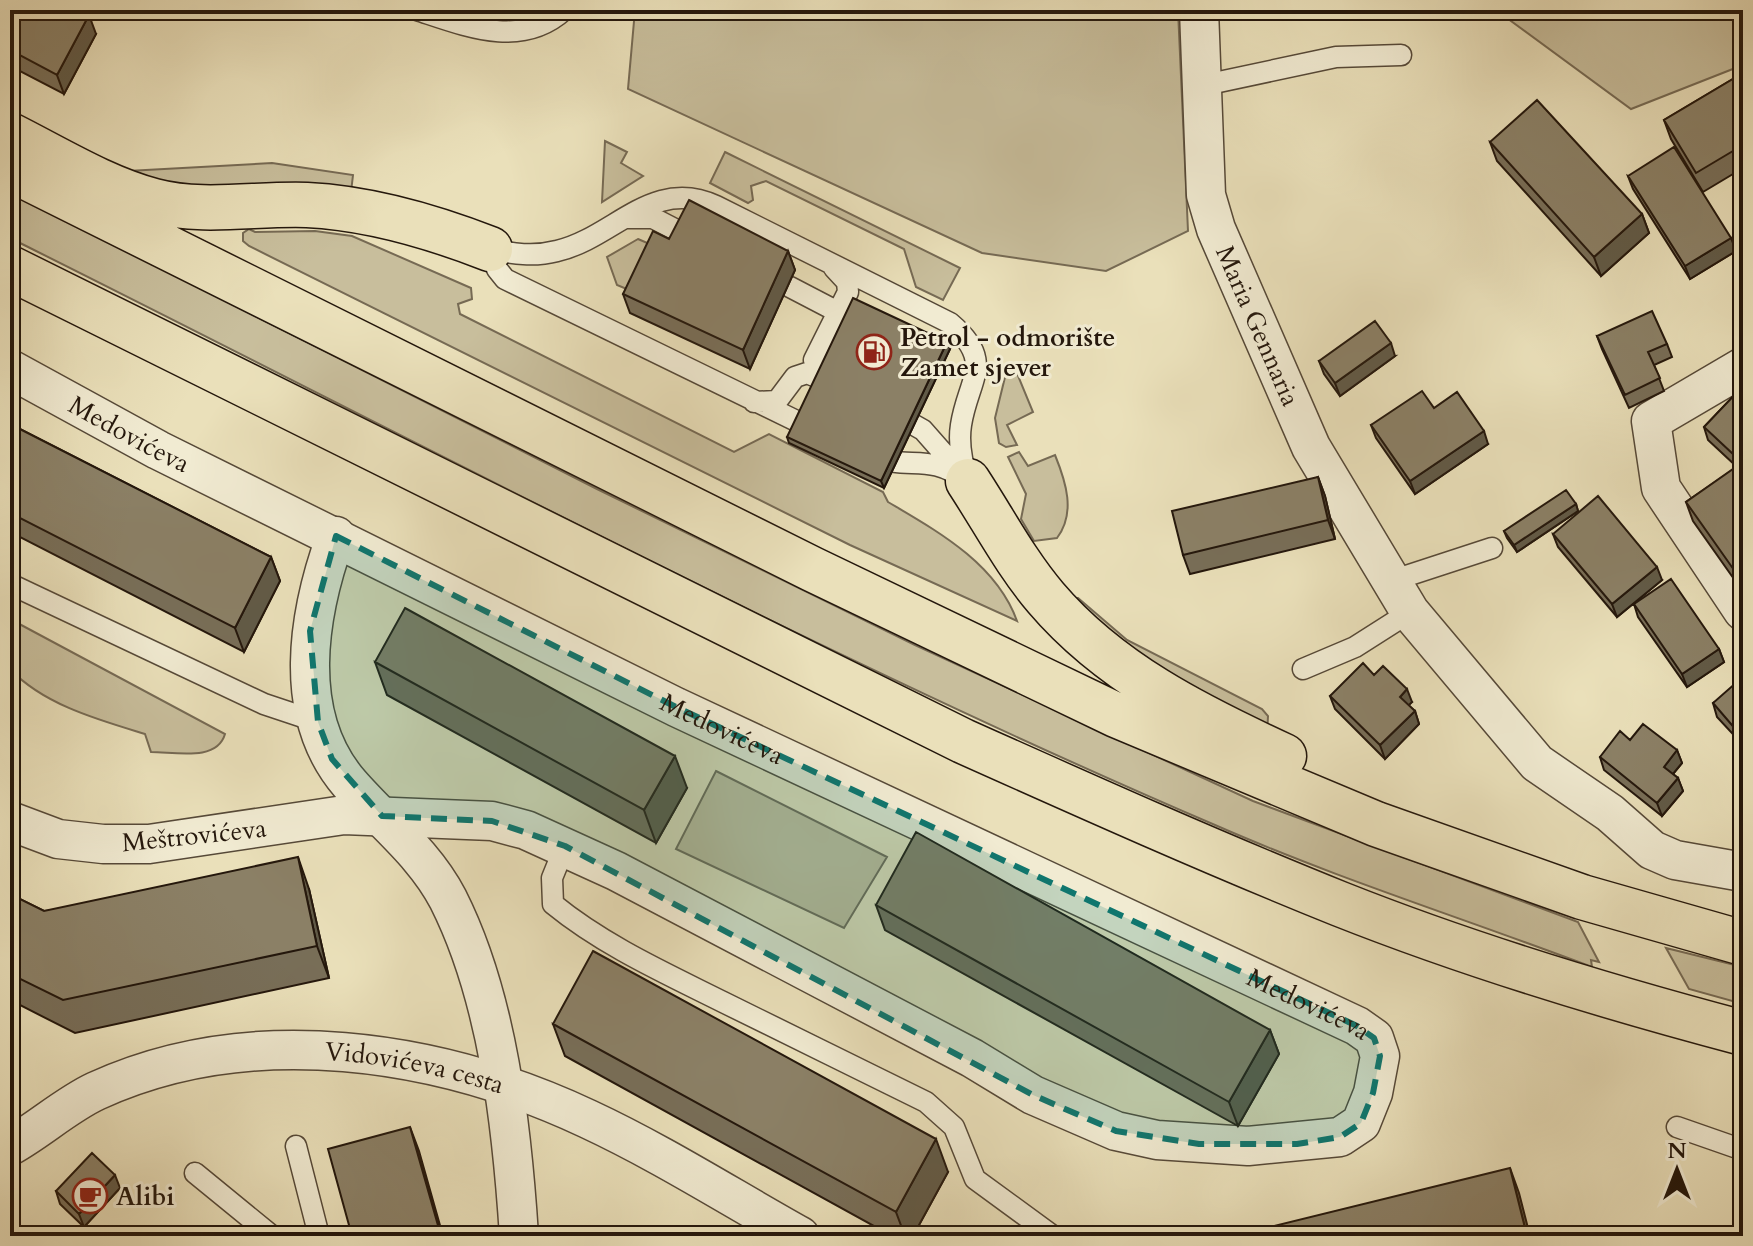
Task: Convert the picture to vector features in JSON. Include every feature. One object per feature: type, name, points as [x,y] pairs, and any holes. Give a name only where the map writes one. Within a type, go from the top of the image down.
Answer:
[{"type":"highway","points":[[10,135],[127,192],[157,202],[194,206],[305,205],[363,210],[428,227],[490,249]]},
{"type":"highway","points":[[10,169],[812,569],[1116,715],[1376,824],[1546,870],[1582,897],[1743,916]]},
{"type":"highway","points":[[10,268],[963,741],[1195,844],[1440,941],[1462,962],[1510,994],[1639,1020],[1739,1052]]},
{"type":"highway","points":[[968,481],[1044,596],[1077,632],[1136,677],[1202,718],[1500,850],[1525,864],[1743,943]]},
{"type":"highway","points":[[1639,904],[1699,914],[1743,916]]},
{"type":"highway","points":[[1639,1020],[1698,1022],[1739,1052]]},
{"type":"street","name":"Maria Gennaria","points":[[1199,10],[1206,195],[1216,229],[1311,447],[1401,596],[1537,763],[1610,813],[1652,850],[1675,860],[1743,872]]},
{"type":"street","points":[[1743,367],[1651,421],[1661,488],[1743,611]]},
{"type":"street","name":"Medovićeva","points":[[10,369],[158,450],[676,707],[1357,1026],[1374,1038],[1380,1056],[1373,1093],[1361,1123],[1340,1137],[1297,1144],[1199,1144],[1157,1140],[1116,1131],[1033,1095],[972,1058],[565,846],[492,821],[382,816]]},
{"type":"street","points":[[336,536],[318,591],[310,631],[310,664],[318,722],[332,759],[349,783],[425,861],[448,899],[472,961],[502,1084],[511,1137],[519,1236]]},
{"type":"street","name":"Meštrovićeva","points":[[10,821],[58,839],[149,844],[344,815],[382,816]]},
{"type":"street","name":"Vidovićeva cesta","points":[[11,1147],[96,1091],[191,1060],[285,1050],[352,1051],[419,1063],[502,1084],[589,1119],[800,1236]]},
{"type":"lane","points":[[417,10],[484,31],[516,32],[538,27],[564,10]]},
{"type":"lane","points":[[1200,86],[1336,57],[1401,55]]},
{"type":"lane","points":[[667,198],[698,198],[950,323],[973,349],[977,376],[961,425],[961,458],[968,481],[933,462],[886,461],[752,402],[505,279],[497,269],[490,249],[528,255],[558,251],[667,198]]},
{"type":"lane","points":[[624,218],[653,218],[684,234]]},
{"type":"lane","points":[[819,377],[814,360],[848,284],[822,259]]},
{"type":"lane","points":[[790,287],[838,312]]},
{"type":"lane","points":[[752,402],[777,401],[801,374],[819,377],[923,430],[968,481]]},
{"type":"lane","points":[[1303,669],[1355,647],[1401,596],[1492,548]]},
{"type":"lane","points":[[10,584],[264,704],[318,722]]},
{"type":"lane","points":[[565,846],[551,889],[553,904],[564,913],[595,935],[695,988],[926,1102],[954,1127],[975,1179],[1053,1236]]},
{"type":"lane","points":[[1677,1127],[1743,1150]]},
{"type":"lane","points":[[296,1146],[319,1236]]},
{"type":"lane","points":[[195,1173],[272,1236]]},
{"type":"highlighted area","points":[[336,536],[676,707],[1357,1026],[1374,1038],[1380,1056],[1373,1093],[1361,1123],[1340,1137],[1297,1144],[1199,1144],[1116,1131],[1033,1095],[565,846],[492,821],[382,816],[332,759],[318,722],[310,631]]},
{"type":"shaded area","points":[[635,10],[1178,10],[1188,231],[1106,271],[982,253],[628,89]]},
{"type":"shaded area","points":[[1496,10],[1743,10],[1743,65],[1631,109]]},
{"type":"shaded area","points":[[605,141],[627,152],[621,163],[643,176],[602,202]]},
{"type":"shaded area","points":[[725,152],[960,268],[943,300],[916,287],[904,249],[766,181],[751,186],[753,200],[748,203],[710,183]]},
{"type":"shaded area","points":[[272,163],[353,175],[351,192],[162,186],[109,172]]},
{"type":"shaded area","points":[[10,192],[597,489],[915,645],[1253,801],[1578,922],[1599,962],[1591,960],[1592,967],[1261,845],[1062,757],[759,614],[10,238]]},
{"type":"shaded area","points":[[249,229],[255,232],[315,231],[352,236],[471,288],[472,299],[458,304],[460,314],[734,452],[769,434],[883,492],[888,502],[945,537],[980,566],[995,582],[1017,621],[850,545],[249,246],[243,241],[243,233]]},
{"type":"shaded area","points":[[638,239],[652,245],[629,290],[617,285],[607,257]]},
{"type":"shaded area","points":[[1014,366],[1033,412],[1007,425],[1017,445],[1006,447],[999,443],[995,418],[1007,369],[1011,372]]},
{"type":"shaded area","points":[[1019,452],[1028,466],[1055,455],[1063,476],[1068,508],[1057,538],[1034,541],[1021,519],[1026,494],[1008,457]]},
{"type":"shaded area","points":[[1072,598],[1078,598],[1127,640],[1262,709],[1268,716],[1267,735],[1166,678]]},
{"type":"shaded area","points":[[10,619],[225,734],[221,743],[213,749],[194,754],[151,752],[145,734],[56,702],[24,682],[10,669]]},
{"type":"shaded area","points":[[716,771],[887,857],[844,928],[676,849]]},
{"type":"shaded area","points":[[1666,948],[1743,967],[1743,1004],[1689,989]]},
{"type":"building","points":[[10,10],[80,10],[89,15],[57,75],[10,50]]},
{"type":"building","points":[[1743,73],[1743,145],[1696,173],[1664,120]]},
{"type":"building","points":[[1537,100],[1642,214],[1594,257],[1490,142]]},
{"type":"building","points":[[1674,147],[1731,238],[1685,266],[1628,176]]},
{"type":"building","points":[[689,200],[788,251],[743,350],[623,294],[653,231],[669,239]]},
{"type":"building","points":[[853,298],[947,342],[881,481],[787,437]]},
{"type":"building","points":[[1652,311],[1667,344],[1648,352],[1660,378],[1625,395],[1597,336]]},
{"type":"building","points":[[1375,321],[1391,343],[1335,383],[1319,361]]},
{"type":"building","points":[[1743,386],[1743,444],[1733,454],[1704,427]]},
{"type":"building","points":[[1422,391],[1434,408],[1457,392],[1484,431],[1410,481],[1371,425]]},
{"type":"building","points":[[10,424],[271,557],[235,628],[10,513]]},
{"type":"building","points":[[1743,462],[1743,564],[1734,570],[1686,502]]},
{"type":"building","points":[[1318,477],[1328,520],[1183,555],[1172,511]]},
{"type":"building","points":[[1566,490],[1576,504],[1514,545],[1504,531]]},
{"type":"building","points":[[1598,496],[1657,567],[1612,604],[1553,534]]},
{"type":"building","points":[[1671,579],[1719,649],[1682,674],[1634,604]]},
{"type":"building","points":[[405,608],[675,756],[644,810],[375,662]]},
{"type":"building","points":[[1363,663],[1374,675],[1383,666],[1407,689],[1400,697],[1415,711],[1380,745],[1330,696]]},
{"type":"building","points":[[1738,681],[1743,686],[1743,738],[1713,703]]},
{"type":"building","points":[[1643,724],[1677,750],[1664,767],[1678,778],[1657,803],[1600,757],[1620,731],[1630,740]]},
{"type":"building","points":[[916,832],[1270,1030],[1229,1102],[876,905]]},
{"type":"building","points":[[298,857],[317,946],[63,1000],[10,974],[10,894],[44,911]]},
{"type":"building","points":[[593,951],[936,1139],[896,1212],[553,1024]]},
{"type":"building","points":[[410,1127],[441,1236],[352,1236],[328,1149]]},
{"type":"building","points":[[92,1153],[115,1175],[79,1214],[56,1191]]},
{"type":"building","points":[[1510,1168],[1527,1236],[1233,1236]]},
{"type":"place","name":"Petrol - odmorište Zamet sjever","points":[[874,352]]},
{"type":"place","name":"Alibi","points":[[90,1196]]}]
